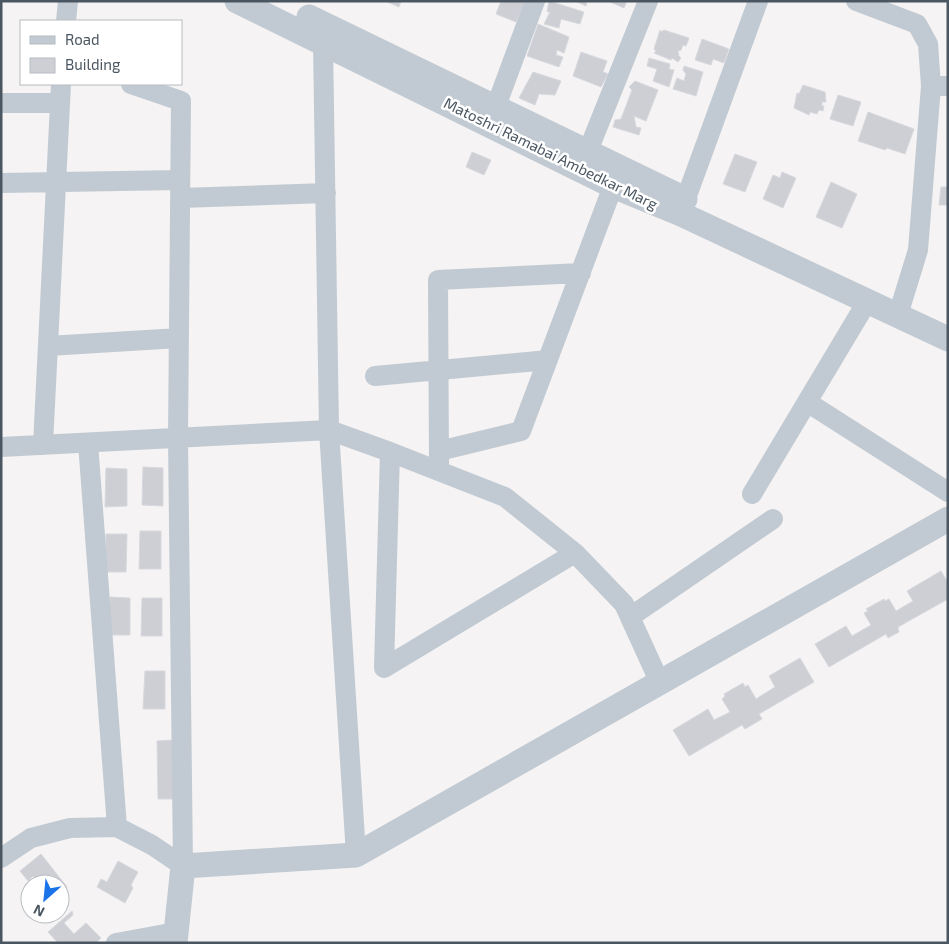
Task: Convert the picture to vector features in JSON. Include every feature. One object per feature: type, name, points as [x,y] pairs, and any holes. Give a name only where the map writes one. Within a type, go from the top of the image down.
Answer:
[{"type":"street","points":[[66,20],[68,1]]},
{"type":"street","name":"Matoshri Ramabai Ambedkar Marg","points":[[238,1],[323,43],[493,116],[584,161],[613,186],[683,207],[868,300],[900,307],[948,339]]},
{"type":"street","points":[[275,1],[493,116],[535,1]]},
{"type":"street","points":[[648,1],[584,161],[900,307],[948,321]]},
{"type":"street","points":[[683,207],[758,1]]},
{"type":"street","points":[[856,1],[917,24],[928,44],[939,86],[918,250],[900,307]]},
{"type":"street","points":[[323,43],[328,430],[356,855]]},
{"type":"street","points":[[116,943],[176,937],[183,866],[178,438],[181,101],[134,85]]},
{"type":"street","points":[[1,103],[60,93],[43,445]]},
{"type":"street","points":[[1,183],[56,182],[180,189],[326,193]]},
{"type":"street","points":[[439,451],[521,431],[613,186]]},
{"type":"street","points":[[439,471],[438,280],[581,272]]},
{"type":"street","points":[[752,494],[868,300]]},
{"type":"street","points":[[48,346],[179,338]]},
{"type":"street","points":[[375,376],[548,360]]},
{"type":"street","points":[[807,402],[948,492]]},
{"type":"street","points":[[1,447],[328,430],[390,452],[505,497],[575,553],[624,604],[660,683]]},
{"type":"street","points":[[88,443],[117,827]]},
{"type":"street","points":[[390,452],[384,668],[575,553]]},
{"type":"street","points":[[630,618],[773,519]]},
{"type":"street","points":[[1,858],[31,838],[70,828],[117,827],[152,844],[183,866],[356,855],[948,519]]},
{"type":"building","points":[[385,1],[401,1],[399,7]]},
{"type":"building","points":[[501,1],[525,1],[516,22],[496,14]]},
{"type":"building","points":[[549,1],[584,12],[580,24],[561,19],[559,28],[544,24],[550,12],[547,12]]},
{"type":"building","points":[[575,1],[587,1],[586,6]]},
{"type":"building","points":[[608,1],[627,1],[624,8]]},
{"type":"building","points":[[538,24],[569,37],[564,53],[557,50],[556,55],[563,57],[559,67],[527,56]]},
{"type":"building","points":[[660,30],[661,32],[664,30],[689,38],[686,46],[683,45],[681,50],[678,51],[681,58],[678,62],[672,58],[671,60],[654,53]]},
{"type":"building","points":[[702,39],[729,49],[724,63],[713,59],[711,65],[695,60]]},
{"type":"building","points":[[581,52],[607,61],[603,72],[608,74],[601,87],[573,76]]},
{"type":"building","points":[[649,58],[670,64],[669,69],[674,70],[669,87],[653,81],[657,69],[647,66]]},
{"type":"building","points":[[684,66],[703,72],[696,96],[673,89],[677,78],[684,81],[686,74],[683,70]]},
{"type":"building","points":[[533,72],[561,81],[555,95],[539,94],[535,105],[519,98]]},
{"type":"building","points":[[635,81],[658,90],[646,121],[634,116],[636,127],[641,128],[639,135],[613,127],[615,120],[621,119],[632,90],[629,87]]},
{"type":"building","points":[[803,85],[825,92],[826,102],[822,102],[822,106],[824,106],[823,111],[819,110],[817,114],[810,112],[809,115],[794,108],[797,93],[799,94]]},
{"type":"building","points":[[838,95],[861,102],[853,126],[830,119]]},
{"type":"building","points":[[868,112],[914,129],[905,154],[858,141]]},
{"type":"building","points":[[472,152],[491,160],[484,175],[466,167]]},
{"type":"building","points":[[735,154],[757,162],[745,192],[723,184]]},
{"type":"building","points":[[782,172],[796,178],[783,208],[763,199],[773,175],[780,178]]},
{"type":"building","points":[[831,182],[857,194],[842,228],[816,217]]},
{"type":"building","points":[[941,187],[948,187],[948,205],[939,205]]},
{"type":"building","points":[[143,467],[163,468],[163,506],[142,505]]},
{"type":"building","points":[[106,468],[127,469],[127,506],[105,507]]},
{"type":"building","points":[[140,531],[161,531],[161,569],[139,569]]},
{"type":"building","points":[[106,534],[127,534],[126,572],[105,572]]},
{"type":"building","points":[[941,571],[948,583],[948,599],[898,627],[899,632],[888,638],[886,634],[829,667],[815,644],[846,626],[852,636],[871,625],[864,613],[868,611],[866,609],[884,599],[885,601],[889,599],[896,611],[913,601],[907,591]]},
{"type":"building","points":[[110,597],[130,598],[130,635],[109,635]]},
{"type":"building","points":[[142,598],[162,598],[162,636],[141,636]]},
{"type":"building","points":[[800,658],[814,682],[759,714],[762,719],[745,729],[742,725],[689,756],[673,730],[708,709],[714,720],[730,712],[722,699],[725,696],[724,694],[743,683],[745,687],[748,685],[756,699],[775,687],[769,676]]},
{"type":"building","points":[[145,671],[165,671],[165,709],[143,709]]},
{"type":"building","points":[[174,740],[176,799],[158,799],[157,741]]},
{"type":"building","points":[[41,854],[57,874],[22,874],[20,871]]},
{"type":"building","points":[[118,861],[138,872],[131,885],[133,888],[125,903],[97,887],[101,879],[107,882]]},
{"type":"building","points":[[86,923],[101,938],[96,943],[58,943],[48,932],[57,924],[65,924],[74,934]]}]
